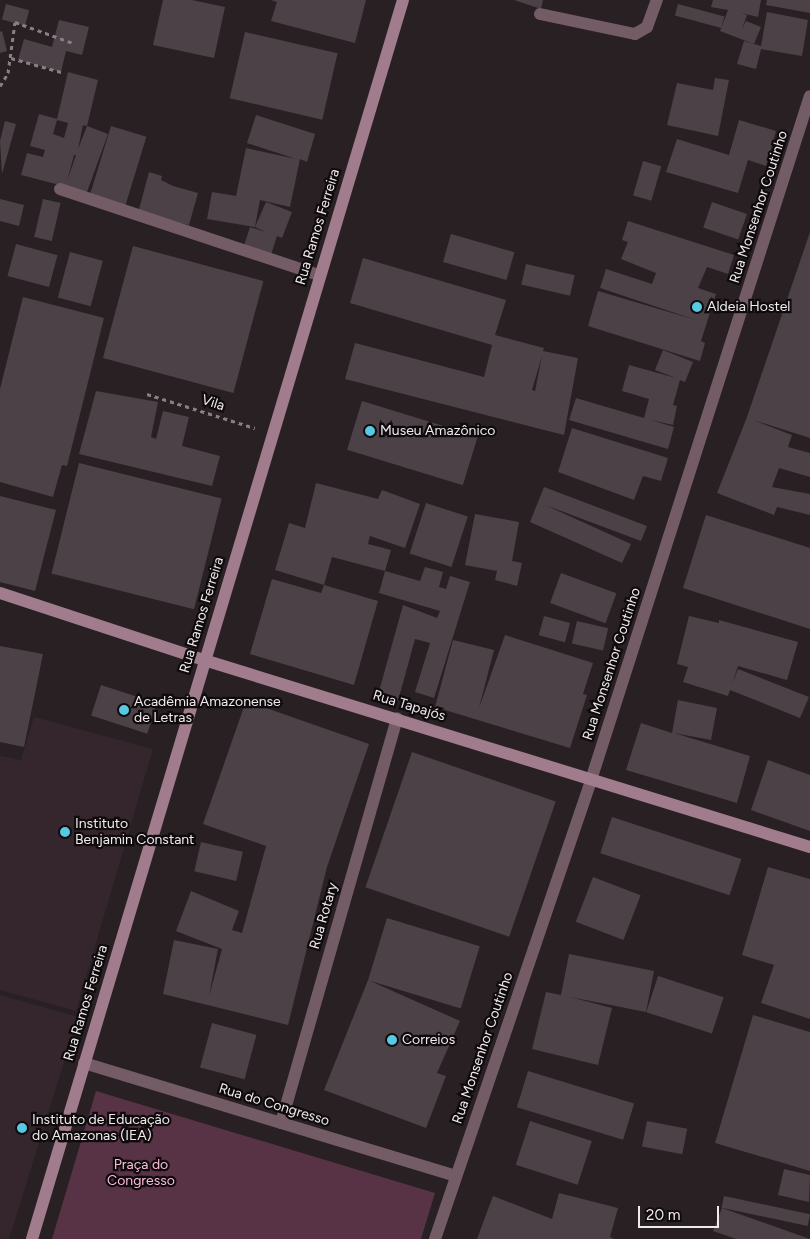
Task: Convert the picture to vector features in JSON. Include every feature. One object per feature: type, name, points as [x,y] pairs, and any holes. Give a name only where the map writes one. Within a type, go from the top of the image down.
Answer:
[{"type":"street","name":"Rua Ramos Ferreira","points":[[32,1239],[319,275],[403,0]]},
{"type":"street","points":[[540,14],[635,34],[647,27],[657,0]]},
{"type":"street","name":"Rua Monsenhor Coutinho","points":[[435,1239],[591,780],[810,96]]},
{"type":"street","points":[[60,189],[319,275]]},
{"type":"street","name":"Rua Tapajós","points":[[0,593],[204,660],[810,847]]},
{"type":"street","name":"Rua Rotary","points":[[281,1123],[397,718]]},
{"type":"street","name":"Rua do Congresso","points":[[84,1063],[455,1176]]},
{"type":"path","points":[[0,86],[8,73],[15,22],[73,43]]},
{"type":"path","points":[[11,58],[60,72]]},
{"type":"path","name":"Vila","points":[[147,394],[272,434]]},
{"type":"shaded area","name":"Instituto Benjamin Constant","points":[[34,717],[153,749],[76,1011],[0,990],[0,756],[21,760]]},
{"type":"shaded area","name":"Instituto de Educação do Amazonas (IEA)","points":[[0,995],[78,1017],[9,1239],[0,1239]]},
{"type":"green space","name":"Praça do Congresso","points":[[96,1091],[435,1193],[421,1239],[52,1239]]},
{"type":"building","points":[[163,0],[192,0],[225,7],[214,58],[153,45]]},
{"type":"building","points":[[271,0],[366,0],[355,43],[271,21],[277,2]]},
{"type":"building","points":[[514,0],[543,0],[541,9]]},
{"type":"building","points":[[713,0],[761,0],[758,17],[741,13],[747,15],[742,29],[746,21],[761,27],[754,44],[720,31],[728,10],[711,7]]},
{"type":"building","points":[[767,0],[810,0],[810,13],[766,5]]},
{"type":"building","points":[[6,4],[29,10],[25,26],[2,19]]},
{"type":"building","points":[[678,4],[724,16],[721,28],[675,16]]},
{"type":"building","points":[[767,12],[808,20],[802,56],[761,49],[756,69],[737,64],[744,41],[761,46]]},
{"type":"building","points":[[59,20],[89,27],[82,55],[66,51],[61,72],[18,60],[24,39],[52,47]]},
{"type":"building","points":[[2,31],[7,51],[0,53],[0,32]]},
{"type":"building","points":[[245,32],[338,53],[322,120],[230,98]]},
{"type":"building","points":[[68,72],[98,80],[87,126],[108,134],[87,192],[21,175],[27,153],[43,157],[45,150],[30,146],[39,114],[57,119]],"holes":[[[57,120],[68,123],[64,138],[53,134]],[[83,125],[87,126],[78,149]],[[74,155],[76,155],[67,181]]]},
{"type":"building","points":[[715,78],[729,80],[718,136],[667,125],[677,83],[713,90]]},
{"type":"building","points":[[256,115],[315,134],[307,162],[300,159],[290,207],[260,200],[255,227],[207,219],[212,192],[236,196],[246,148],[296,159],[247,143]]},
{"type":"building","points":[[739,120],[776,131],[766,166],[748,160],[738,193],[666,172],[677,139],[729,155]]},
{"type":"building","points":[[5,121],[16,124],[2,174],[0,141]]},
{"type":"building","points":[[111,126],[146,137],[125,206],[90,195]]},
{"type":"building","points":[[643,161],[661,166],[651,201],[633,196]]},
{"type":"building","points":[[149,172],[162,176],[161,180],[173,186],[198,193],[189,225],[138,213]]},
{"type":"building","points":[[0,199],[24,205],[19,226],[0,221]]},
{"type":"building","points":[[43,199],[61,203],[52,241],[34,237]]},
{"type":"building","points":[[266,202],[292,212],[282,238],[277,236],[271,255],[244,246],[250,227],[266,232],[255,227]]},
{"type":"building","points":[[712,202],[747,214],[738,240],[703,228]]},
{"type":"building","points":[[628,221],[734,255],[728,274],[707,267],[698,288],[716,294],[701,341],[705,343],[700,361],[588,326],[598,291],[696,320],[600,288],[606,269],[652,284],[656,273],[621,259],[628,242],[622,240]]},
{"type":"building","points":[[810,232],[810,438],[753,420],[792,435],[788,447],[810,453],[810,477],[779,468],[772,487],[810,494],[810,515],[777,507],[774,515],[717,493],[747,417]]},
{"type":"building","points":[[451,234],[514,252],[506,280],[443,262]]},
{"type":"building","points":[[16,244],[58,255],[49,287],[7,276]]},
{"type":"building","points":[[133,246],[263,281],[233,393],[103,358]]},
{"type":"building","points":[[70,252],[103,261],[91,306],[58,297]]},
{"type":"building","points":[[363,258],[506,300],[495,335],[544,348],[543,351],[578,358],[564,435],[345,379],[355,343],[484,377],[492,345],[350,303]],"holes":[[[542,356],[535,391],[532,390]]]},
{"type":"building","points":[[526,264],[575,275],[570,296],[521,284]]},
{"type":"building","points":[[23,297],[104,318],[67,466],[62,465],[53,497],[0,482],[0,389]]},
{"type":"building","points":[[663,350],[693,362],[685,382],[680,380],[673,405],[677,406],[673,425],[651,420],[674,427],[668,449],[569,420],[576,398],[644,418],[649,399],[622,391],[629,365],[676,378],[655,370]]},
{"type":"building","points":[[96,391],[158,402],[151,437],[156,439],[163,411],[189,417],[182,446],[220,456],[212,486],[79,454]]},
{"type":"building","points":[[362,401],[478,436],[463,485],[347,450]]},
{"type":"building","points":[[572,428],[668,458],[661,481],[643,476],[634,500],[558,472]]},
{"type":"building","points":[[79,463],[222,499],[194,609],[51,574]]},
{"type":"building","points":[[316,483],[378,499],[382,490],[420,504],[405,548],[370,536],[368,544],[391,550],[385,571],[332,557],[324,585],[275,570],[289,523],[305,528]]},
{"type":"building","points":[[544,487],[647,526],[641,541],[545,505],[631,544],[622,563],[530,522]]},
{"type":"building","points":[[0,496],[56,510],[35,591],[0,582]]},
{"type":"building","points":[[426,503],[468,517],[451,567],[410,553]]},
{"type":"building","points":[[475,514],[519,522],[512,561],[522,563],[517,586],[495,580],[497,571],[465,565]]},
{"type":"building","points":[[706,515],[810,548],[810,629],[683,588]]},
{"type":"building","points":[[425,567],[443,572],[439,587],[446,589],[450,576],[470,582],[434,698],[415,692],[430,643],[415,639],[398,701],[378,695],[403,605],[437,618],[440,611],[379,593],[385,571],[420,581]]},
{"type":"building","points":[[561,573],[616,593],[605,623],[550,603]]},
{"type":"building","points":[[272,579],[321,593],[324,585],[378,601],[354,685],[250,654]]},
{"type":"building","points":[[544,616],[570,623],[565,642],[539,635]]},
{"type":"building","points":[[689,616],[719,623],[719,620],[798,642],[787,680],[738,666],[732,684],[738,669],[809,697],[800,718],[730,690],[728,696],[683,682],[688,667],[677,664]]},
{"type":"building","points":[[577,621],[608,628],[603,651],[572,643]]},
{"type":"building","points":[[505,635],[593,663],[583,694],[587,695],[570,748],[435,707],[453,640],[494,650],[479,708]]},
{"type":"building","points":[[0,646],[43,654],[24,747],[0,742]]},
{"type":"building","name":"Acadêmia Amazonense de Letras","points":[[101,685],[157,703],[147,734],[91,715]]},
{"type":"building","points":[[678,700],[717,708],[711,740],[674,733],[750,756],[737,803],[626,770],[641,723],[672,733]]},
{"type":"building","points":[[246,701],[369,744],[327,867],[288,1025],[163,994],[174,940],[218,949],[209,996],[222,949],[176,931],[191,891],[239,911],[232,930],[242,933],[266,846],[203,824]]},
{"type":"building","points":[[412,752],[556,801],[509,937],[365,887]]},
{"type":"building","points":[[768,760],[810,775],[810,831],[751,810]]},
{"type":"building","points":[[612,817],[741,859],[730,895],[600,853]]},
{"type":"building","points":[[201,842],[243,852],[236,881],[194,871]]},
{"type":"building","points":[[768,867],[810,879],[810,1019],[761,1003],[774,965],[742,955]]},
{"type":"building","points":[[593,877],[641,895],[623,940],[576,922]]},
{"type":"building","points":[[387,918],[480,946],[461,1009],[368,980]]},
{"type":"building","points":[[569,954],[654,971],[646,1012],[570,997],[612,1008],[598,1065],[532,1049],[546,992],[561,995]]},
{"type":"building","points":[[658,976],[724,997],[712,1033],[646,1012]]},
{"type":"building","points":[[368,980],[460,1021],[437,1073],[446,1076],[426,1128],[324,1090]]},
{"type":"building","points":[[753,1015],[810,1032],[810,1171],[715,1143]]},
{"type":"building","points":[[212,1023],[256,1035],[245,1079],[200,1067]]},
{"type":"building","points":[[528,1071],[634,1103],[623,1140],[517,1107]]},
{"type":"building","points":[[530,1121],[592,1141],[578,1185],[516,1165]]},
{"type":"building","points":[[647,1121],[687,1129],[682,1154],[642,1147]]},
{"type":"building","points":[[784,1169],[810,1175],[809,1202],[778,1195]]},
{"type":"building","points":[[559,1193],[618,1208],[610,1237],[614,1239],[477,1239],[493,1196],[552,1219]]},
{"type":"building","points":[[724,1196],[810,1214],[808,1226],[722,1208]]},
{"type":"building","points":[[722,1208],[810,1239],[736,1239],[713,1231]]},
{"type":"place","name":"Aldeia Hostel","points":[[697,307]]},
{"type":"place","name":"Museu Amazônico","points":[[370,431]]},
{"type":"place","name":"Acadêmia Amazonense de Letras","points":[[124,710]]},
{"type":"place","name":"Instituto Benjamin Constant","points":[[65,832]]},
{"type":"place","name":"Correios","points":[[392,1040]]},
{"type":"place","name":"Instituto de Educação do Amazonas (IEA)","points":[[22,1128]]}]
